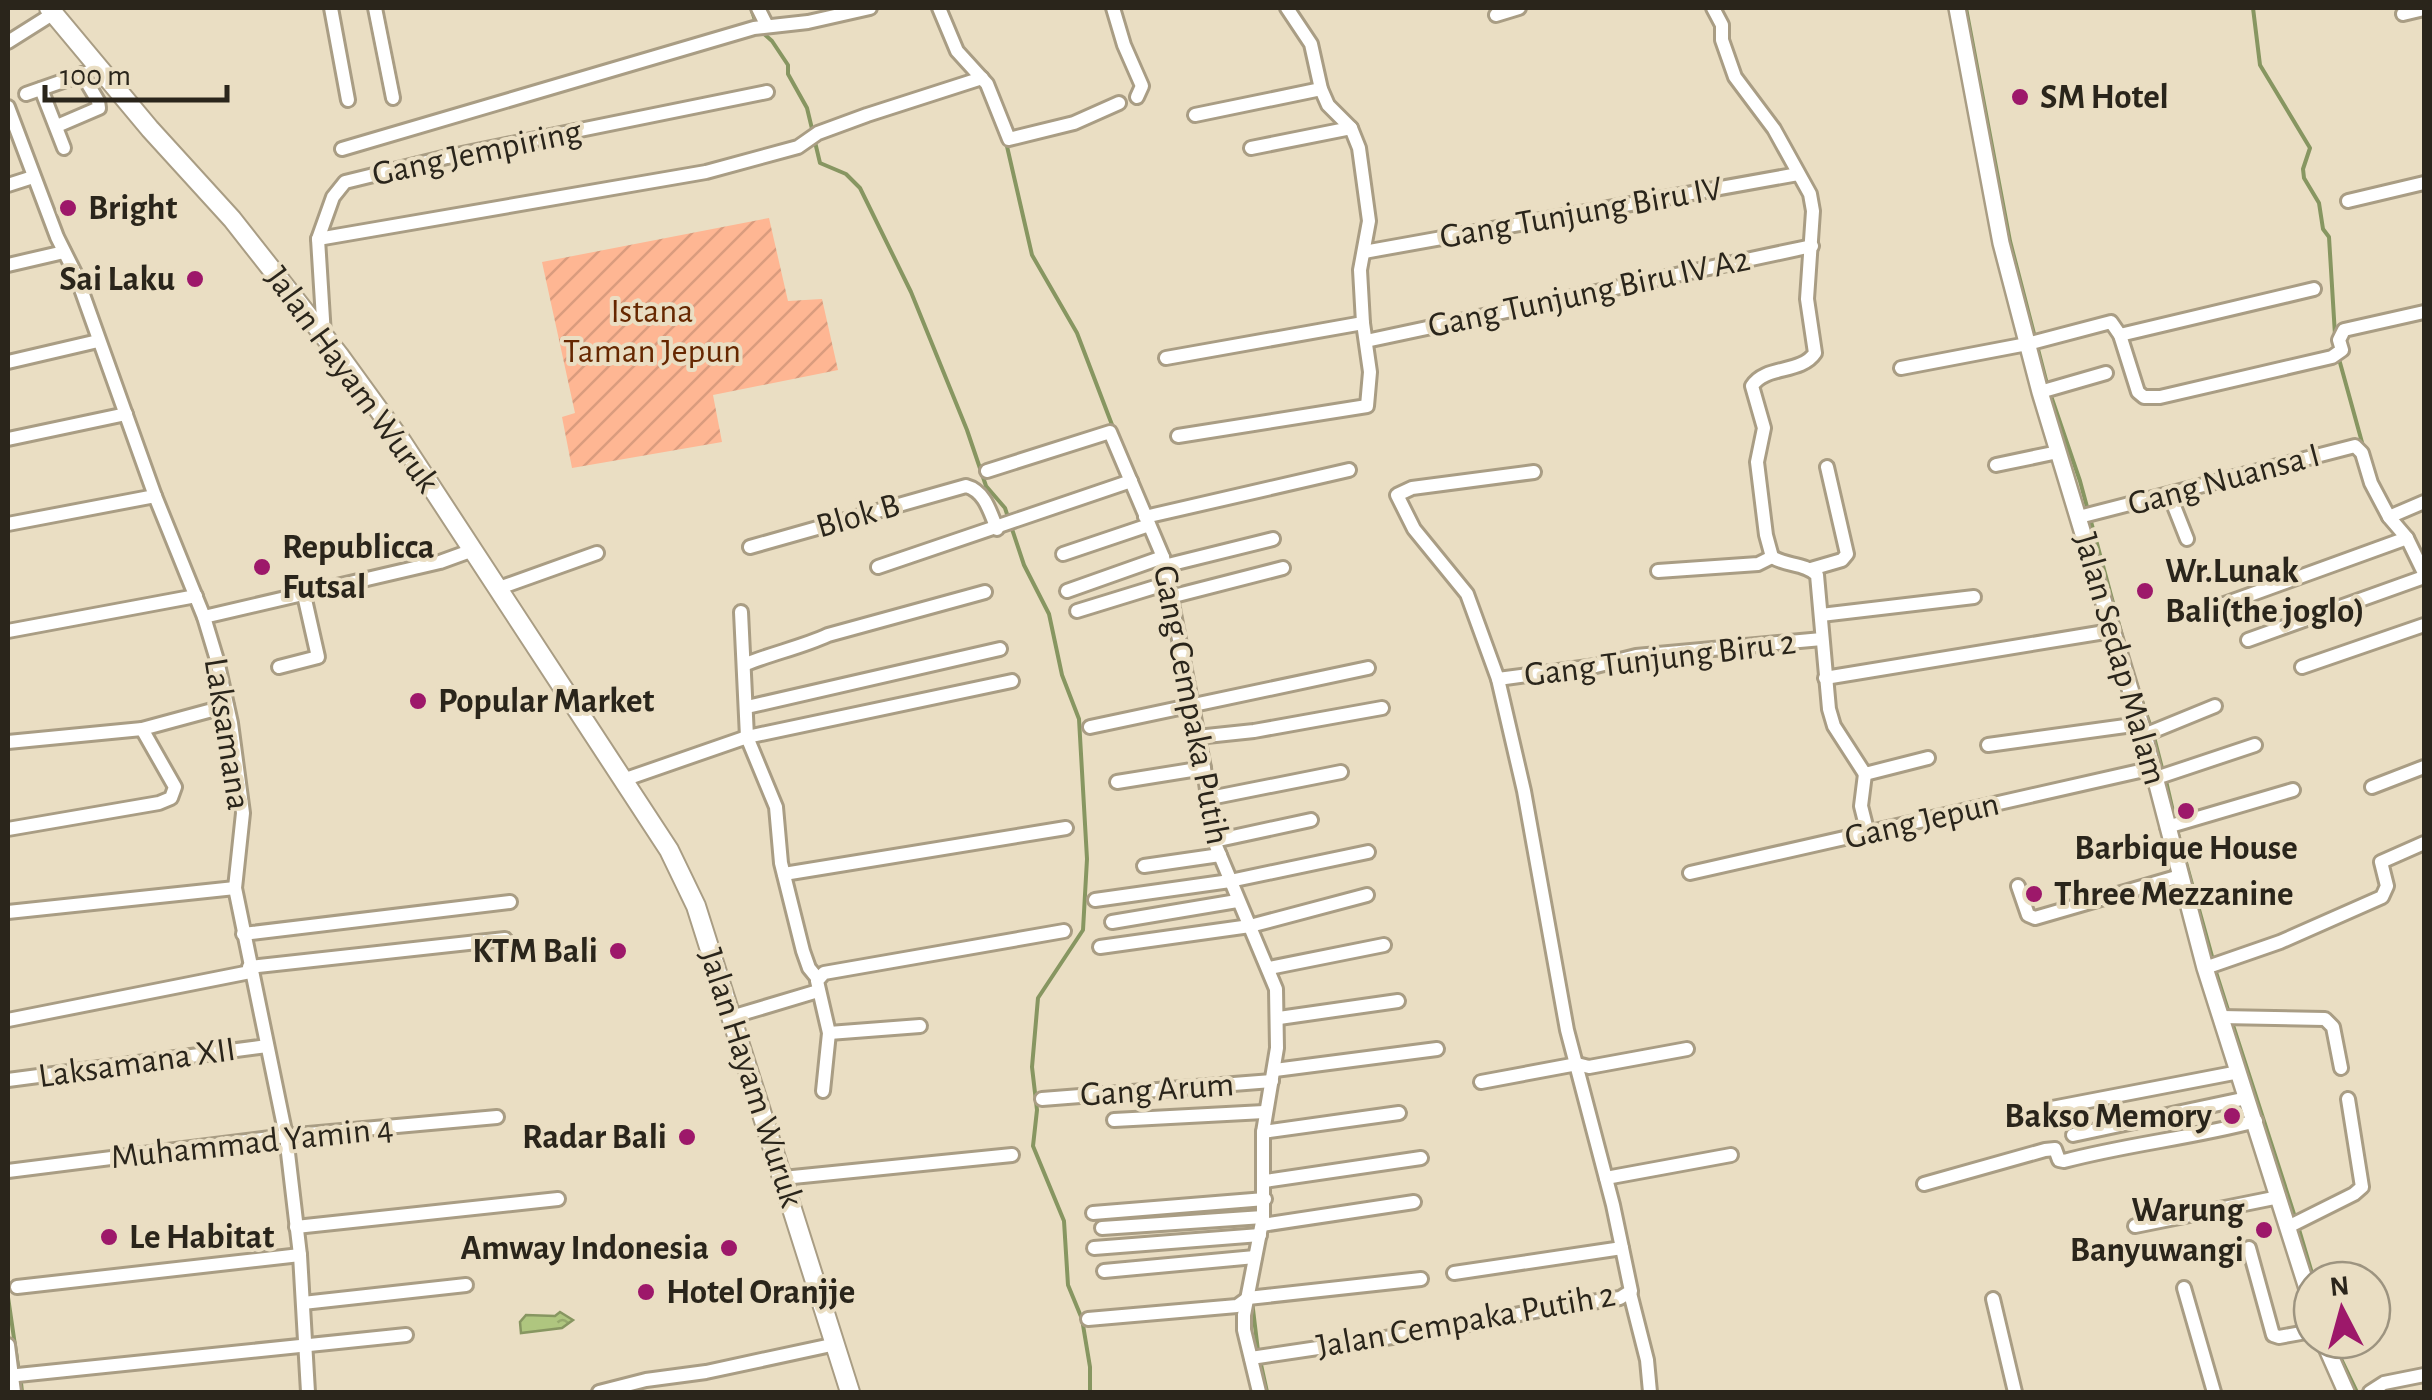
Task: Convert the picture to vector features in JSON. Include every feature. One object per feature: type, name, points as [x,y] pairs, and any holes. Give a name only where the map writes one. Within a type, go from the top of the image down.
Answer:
[{"type":"main road","name":"Jalan Hayam Wuruk","points":[[52,10],[150,129],[232,219],[324,335],[402,442],[668,850],[688,887],[728,1029],[783,1178],[850,1392]]},
{"type":"street","points":[[331,8],[348,100]]},
{"type":"street","points":[[376,8],[393,98]]},
{"type":"street","points":[[758,8],[761,27]]},
{"type":"street","points":[[342,150],[761,27],[808,22],[870,8]]},
{"type":"street","points":[[939,8],[957,51],[982,78],[1009,139],[1074,123],[1119,103]]},
{"type":"street","points":[[1113,8],[1142,86],[1137,97]]},
{"type":"street","points":[[1178,436],[1367,406],[1370,372],[1362,323],[1360,270],[1368,234],[1368,205],[1359,148],[1352,128],[1328,105],[1311,44],[1287,8]]},
{"type":"street","points":[[1496,15],[1519,8]]},
{"type":"street","points":[[1713,8],[1722,24],[1722,40],[1734,77],[1774,128],[1810,194],[1808,299],[1815,353],[1806,362],[1759,377],[1752,386],[1764,428],[1757,462],[1772,557],[1780,562],[1811,569],[1842,560],[1846,554],[1827,467]]},
{"type":"street","name":"Jalan Sedap Malam","points":[[1957,8],[2001,242],[2034,342],[2058,452],[2086,516],[2112,632],[2175,825],[2180,876],[2230,1017],[2239,1072],[2279,1197],[2294,1224],[2302,1260]]},
{"type":"street","points":[[2404,14],[2424,9]]},
{"type":"street","points":[[8,42],[52,10]]},
{"type":"street","points":[[26,94],[102,68]]},
{"type":"street","points":[[56,126],[99,108],[82,74]]},
{"type":"street","points":[[318,238],[706,172],[798,147],[814,136],[982,78]]},
{"type":"street","points":[[41,89],[64,148]]},
{"type":"street","points":[[1195,115],[1321,89]]},
{"type":"street","name":"Gang Jempiring","points":[[324,335],[318,238],[333,197],[345,182],[447,157],[767,92]]},
{"type":"street","name":"Laksamana","points":[[8,107],[76,275],[155,496],[204,617],[227,706],[242,814],[236,888],[286,1136],[300,1255],[308,1392]]},
{"type":"street","points":[[1251,148],[1352,128]]},
{"type":"street","name":"Gang Tunjung Biru IV","points":[[1364,252],[1798,174]]},
{"type":"street","points":[[8,185],[34,177]]},
{"type":"street","points":[[2348,201],[2424,183]]},
{"type":"street","name":"Gang Tunjung Biru IV A2","points":[[1366,340],[1812,246]]},
{"type":"street","points":[[8,266],[64,252]]},
{"type":"street","points":[[2120,336],[2314,290]]},
{"type":"street","points":[[1901,368],[2034,342],[2111,322],[2120,336],[2132,381],[2138,392],[2150,398],[2336,355],[2344,330],[2424,312]]},
{"type":"street","points":[[1166,358],[1362,323]]},
{"type":"street","points":[[8,362],[98,341]]},
{"type":"street","points":[[2047,390],[2106,372]]},
{"type":"street","points":[[8,439],[126,414]]},
{"type":"street","name":"Gang Cempaka Putih","points":[[987,471],[1110,432],[1164,562],[1217,848],[1276,989],[1279,1018],[1273,1075],[1264,1112],[1265,1198],[1244,1330],[1259,1392]]},
{"type":"street","name":"Gang Nuansa I","points":[[2086,516],[2355,446],[2362,453],[2371,483],[2394,514]]},
{"type":"street","points":[[1996,465],[2058,452]]},
{"type":"street","points":[[1063,554],[1147,521],[1349,470]]},
{"type":"street","name":"Jalan Cempaka Putih 2","points":[[1251,1358],[1424,1333],[1620,1298],[1630,1293],[1606,1178],[1567,1030],[1524,791],[1498,679],[1467,594],[1414,530],[1397,495],[1404,489],[1534,472]]},
{"type":"street","points":[[878,567],[1131,482]]},
{"type":"street","name":"Blok B","points":[[750,547],[966,486],[976,489],[1006,526]]},
{"type":"street","points":[[8,524],[155,496]]},
{"type":"street","points":[[2170,496],[2187,539]]},
{"type":"street","points":[[2248,640],[2424,575],[2394,514],[2424,502]]},
{"type":"street","points":[[2218,606],[2407,538]]},
{"type":"street","points":[[1067,590],[1164,562],[1274,539]]},
{"type":"street","points":[[204,617],[304,596],[448,560],[473,550]]},
{"type":"street","points":[[499,588],[597,553]]},
{"type":"street","points":[[1658,572],[1758,564],[1772,557]]},
{"type":"street","points":[[1170,597],[1283,568]]},
{"type":"street","points":[[1811,569],[1817,575],[1825,678],[1834,726],[1866,774],[1861,806],[1868,834]]},
{"type":"street","points":[[1077,611],[1168,582]]},
{"type":"street","points":[[746,664],[828,635],[986,592]]},
{"type":"street","points":[[8,631],[196,596]]},
{"type":"street","points":[[279,668],[318,657],[304,596]]},
{"type":"street","points":[[1822,615],[1974,597]]},
{"type":"street","points":[[742,612],[747,737],[776,807],[784,874],[829,1033],[823,1091]]},
{"type":"street","points":[[2302,668],[2424,625]]},
{"type":"street","points":[[1825,678],[2112,632]]},
{"type":"street","name":"Gang Tunjung Biru 2","points":[[1498,679],[1596,666],[1636,656],[1822,638]]},
{"type":"street","points":[[747,707],[1000,649]]},
{"type":"street","points":[[1090,727],[1368,668]]},
{"type":"street","points":[[624,780],[747,737],[1012,681]]},
{"type":"street","points":[[8,742],[142,729],[227,706]]},
{"type":"street","name":"Gang Jepun","points":[[1988,745],[2147,731],[2214,706]]},
{"type":"street","points":[[1198,736],[1254,731],[1382,708]]},
{"type":"street","points":[[8,828],[172,798],[175,788],[142,729]]},
{"type":"street","name":"Gang Jepun","points":[[1690,873],[2159,774],[2255,745]]},
{"type":"street","points":[[1866,774],[1928,758]]},
{"type":"street","points":[[2372,786],[2424,767]]},
{"type":"street","points":[[1117,782],[1204,768]]},
{"type":"street","points":[[1210,798],[1341,772]]},
{"type":"street","points":[[2175,825],[2292,790]]},
{"type":"street","points":[[1144,866],[1311,820]]},
{"type":"street","points":[[784,874],[1066,828]]},
{"type":"street","points":[[2212,966],[2280,942],[2382,897],[2387,886],[2381,862],[2424,843]]},
{"type":"street","points":[[1095,900],[1230,881],[1368,852]]},
{"type":"street","points":[[2018,886],[2028,915],[2035,918],[2180,876]]},
{"type":"street","points":[[8,912],[236,888]]},
{"type":"street","points":[[1100,946],[1250,926],[1367,895]]},
{"type":"street","points":[[243,934],[510,902]]},
{"type":"street","points":[[1112,922],[1237,902]]},
{"type":"street","points":[[728,1029],[818,985],[829,970],[1064,931]]},
{"type":"street","points":[[8,1020],[250,969],[505,939]]},
{"type":"street","points":[[1269,968],[1384,945]]},
{"type":"street","points":[[1279,1018],[1398,1001]]},
{"type":"street","points":[[2230,1017],[2325,1019],[2333,1027],[2342,1068]]},
{"type":"street","points":[[829,1033],[920,1026]]},
{"type":"street","name":"Laksamana XII","points":[[8,1080],[266,1046]]},
{"type":"street","name":"Gang Arum","points":[[1042,1099],[1273,1075],[1437,1049]]},
{"type":"street","points":[[1481,1082],[1687,1049]]},
{"type":"street","points":[[2052,1108],[2239,1072]]},
{"type":"street","points":[[2073,1135],[2248,1098]]},
{"type":"street","points":[[2294,1224],[2362,1187],[2348,1099]]},
{"type":"street","points":[[1114,1120],[1264,1112]]},
{"type":"street","points":[[1263,1132],[1398,1113]]},
{"type":"street","name":"Muhammad Yamin 4","points":[[8,1171],[286,1136],[497,1117]]},
{"type":"street","points":[[1924,1184],[2044,1150],[2056,1150],[2064,1161],[2190,1138],[2256,1121]]},
{"type":"street","points":[[1606,1178],[1731,1155]]},
{"type":"street","points":[[783,1178],[1012,1156]]},
{"type":"street","points":[[1264,1181],[1421,1158]]},
{"type":"street","points":[[2136,1226],[2279,1197]]},
{"type":"street","points":[[1093,1213],[1265,1198]]},
{"type":"street","points":[[296,1227],[558,1199]]},
{"type":"street","points":[[1094,1248],[1414,1202]]},
{"type":"street","points":[[1102,1228],[1262,1226]]},
{"type":"street","points":[[1454,1274],[1622,1248]]},
{"type":"street","points":[[2248,1248],[2273,1335],[2292,1334]]},
{"type":"street","points":[[17,1287],[300,1255]]},
{"type":"street","points":[[1104,1270],[1255,1256]]},
{"type":"street","points":[[1088,1318],[1237,1306],[1248,1298],[1420,1279]]},
{"type":"street","points":[[303,1303],[466,1284]]},
{"type":"street","points":[[2184,1288],[2214,1392]]},
{"type":"street","points":[[1630,1293],[1648,1360],[1650,1392]]},
{"type":"street","points":[[1993,1299],[2015,1392]]},
{"type":"street","points":[[10,1375],[406,1335]]},
{"type":"street","points":[[599,1392],[836,1344]]},
{"type":"street","points":[[8,1345],[14,1392]]},
{"type":"street","points":[[2332,1360],[2346,1392]]},
{"type":"street","points":[[2370,1392],[2384,1383],[2424,1376]]},
{"type":"green space","name":"Istana Taman Jepun","points":[[769,218],[788,301],[822,299],[838,370],[713,395],[722,442],[572,468],[562,417],[575,413],[542,262]]},
{"type":"water","points":[[560,1312],[573,1320],[562,1328],[521,1333],[520,1322],[526,1315],[555,1316]]},
{"type":"waterway","points":[[1966,8],[2010,241],[2047,384]]},
{"type":"waterway","points":[[2253,8],[2260,65],[2310,148],[2304,178],[2319,203],[2323,229],[2329,237],[2335,335]]},
{"type":"waterway","points":[[752,11],[757,26]]},
{"type":"waterway","points":[[763,33],[788,65],[788,74],[807,108],[813,133]]},
{"type":"waterway","points":[[815,142],[820,163],[846,174],[860,188],[911,292],[986,486],[1005,508],[1024,565],[1049,614],[1062,675],[1079,719],[1087,859],[1083,930],[1038,998],[1032,1067],[1037,1110],[1033,1146],[1064,1221],[1068,1285],[1082,1319],[1090,1392]]},
{"type":"waterway","points":[[1006,142],[1032,255],[1077,333],[1114,430]]},
{"type":"waterway","points":[[2339,359],[2363,446]]},
{"type":"waterway","points":[[2050,393],[2080,481],[2125,647]]},
{"type":"waterway","points":[[2399,517],[2424,556]]},
{"type":"waterway","points":[[2135,680],[2151,728]]},
{"type":"waterway","points":[[2154,737],[2163,772]]},
{"type":"waterway","points":[[2166,781],[2175,820]]},
{"type":"waterway","points":[[1216,803],[1219,833]]},
{"type":"waterway","points":[[2177,830],[2213,960]]},
{"type":"waterway","points":[[1263,942],[1272,963]]},
{"type":"waterway","points":[[2215,969],[2229,1013]]},
{"type":"waterway","points":[[2232,1022],[2295,1217]]},
{"type":"waterway","points":[[2298,1226],[2308,1260]]},
{"type":"waterway","points":[[8,1297],[18,1366]]},
{"type":"waterway","points":[[1252,1301],[1258,1351]]},
{"type":"waterway","points":[[1260,1360],[1267,1392]]},
{"type":"waterway","points":[[2342,1360],[2357,1392]]},
{"type":"waterway","points":[[21,1383],[22,1392]]},
{"type":"place","name":"SM Hotel","points":[[2020,97]]},
{"type":"place","name":"Bright","points":[[68,208]]},
{"type":"place","name":"Sai Laku","points":[[195,279]]},
{"type":"place","name":"Republicca Futsal","points":[[262,567]]},
{"type":"place","name":"Wr.Lunak Bali(the joglo)","points":[[2145,591]]},
{"type":"place","name":"Popular Market","points":[[418,701]]},
{"type":"place","name":"Barbique House","points":[[2186,811]]},
{"type":"place","name":"Three Mezzanine","points":[[2034,894]]},
{"type":"place","name":"KTM Bali","points":[[618,951]]},
{"type":"place","name":"Bakso Memory","points":[[2232,1116]]},
{"type":"place","name":"Radar Bali","points":[[687,1137]]},
{"type":"place","name":"Warung Banyuwangi","points":[[2264,1230]]},
{"type":"place","name":"Le Habitat","points":[[109,1237]]},
{"type":"place","name":"Amway Indonesia","points":[[729,1248]]},
{"type":"place","name":"Hotel Oranjje","points":[[646,1292]]}]
